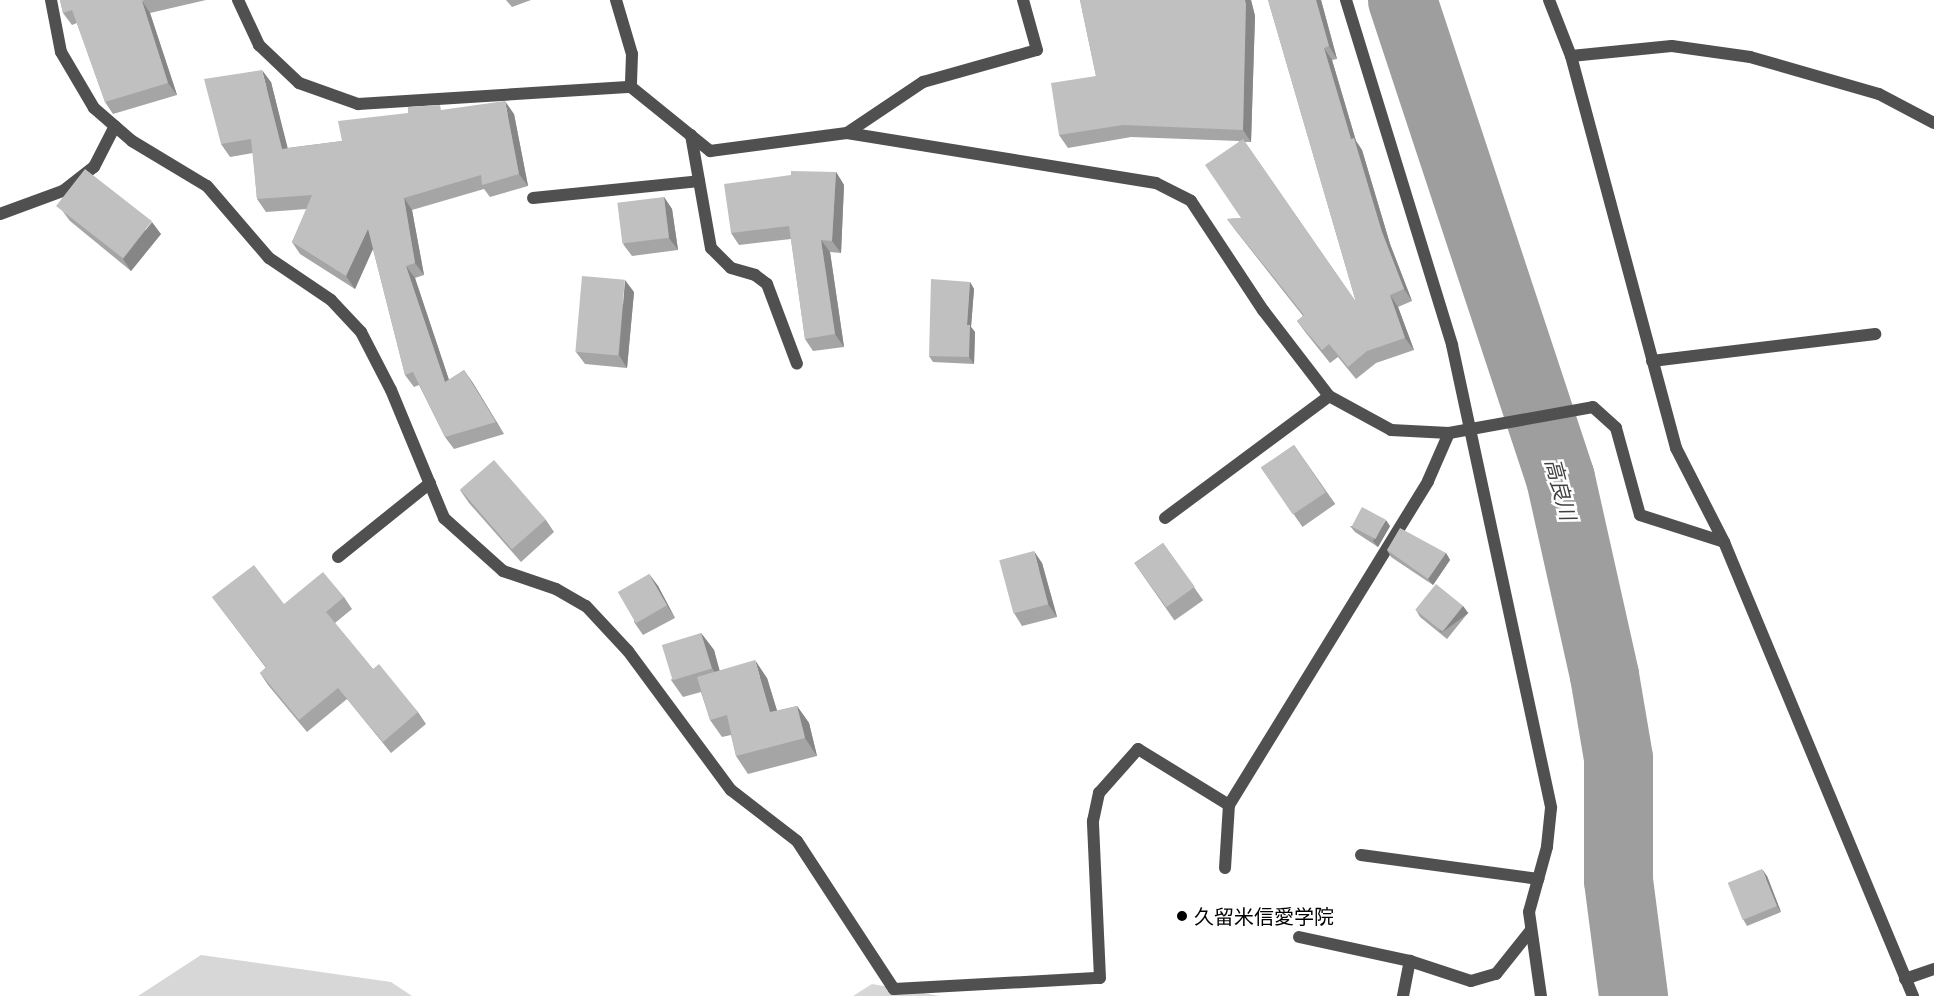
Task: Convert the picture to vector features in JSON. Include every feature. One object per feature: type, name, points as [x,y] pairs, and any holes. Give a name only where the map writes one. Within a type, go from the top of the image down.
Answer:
[{"type":"street","points":[[51,0],[61,52],[94,108],[132,141],[207,186],[269,258],[331,300],[361,332],[391,390],[444,518],[503,571],[556,589],[586,606],[628,651],[731,790],[797,841],[894,989],[1100,978],[1094,821],[1099,793],[1138,749],[1229,805]]},
{"type":"street","points":[[238,0],[260,45],[299,83],[358,104],[631,87],[710,151],[847,133],[1156,183],[1191,201],[1263,310],[1329,396],[1391,430],[1449,433],[1471,431],[1593,407],[1616,428],[1640,515],[1724,542]]},
{"type":"street","points":[[616,0],[632,54],[631,87]]},
{"type":"street","points":[[847,133],[923,82],[1037,50],[1023,0]]},
{"type":"street","points":[[1346,0],[1452,345],[1551,808],[1547,847],[1529,912],[1541,996]]},
{"type":"street","points":[[1549,0],[1571,56],[1676,448],[1724,542],[1913,996]]},
{"type":"street","points":[[1571,56],[1672,46],[1750,57],[1879,94],[1934,123]]},
{"type":"street","points":[[0,214],[63,191],[94,167],[115,126]]},
{"type":"street","points":[[691,135],[711,248],[731,268],[755,275],[767,284],[797,364]]},
{"type":"street","points":[[533,198],[699,181]]},
{"type":"street","points":[[1652,361],[1875,334]]},
{"type":"street","points":[[1165,518],[1329,396]]},
{"type":"street","points":[[1225,868],[1229,805],[1428,481],[1449,433]]},
{"type":"street","points":[[338,557],[430,483]]},
{"type":"street","points":[[1361,855],[1538,879]]},
{"type":"street","points":[[1299,937],[1410,961],[1471,981],[1496,974],[1531,930]]},
{"type":"street","points":[[1403,996],[1410,961]]},
{"type":"street","points":[[1905,979],[1934,969]]},
{"type":"shaded area","points":[[201,955],[391,982],[412,996],[138,996]]},
{"type":"shaded area","points":[[872,984],[940,996],[853,996]]},
{"type":"building","points":[[60,0],[145,0],[142,1],[168,83],[105,102],[72,10],[63,13]]},
{"type":"building","points":[[1080,0],[1245,0],[1243,130],[1123,125],[1059,135],[1051,83],[1096,76]]},
{"type":"building","points":[[1268,0],[1316,0],[1329,46],[1324,48],[1351,139],[1354,138],[1382,232],[1404,289],[1390,295],[1405,338],[1367,351],[1348,367],[1329,344],[1322,350],[1297,321],[1304,315],[1227,219],[1241,218],[1205,165],[1243,139],[1356,302]]},
{"type":"building","points":[[262,70],[282,149],[342,141],[338,121],[408,113],[408,107],[440,105],[441,110],[505,101],[519,174],[482,185],[481,175],[404,198],[415,263],[406,266],[445,382],[464,370],[496,422],[445,437],[413,372],[405,375],[368,229],[346,276],[292,242],[312,195],[257,199],[251,139],[221,144],[204,79]]},
{"type":"building","points":[[85,169],[152,221],[123,258],[56,206]]},
{"type":"building","points":[[791,171],[836,172],[832,241],[821,240],[835,334],[805,339],[789,226],[731,233],[724,184],[791,175]]},
{"type":"building","points":[[664,197],[669,238],[622,243],[617,203]]},
{"type":"building","points":[[582,276],[625,280],[618,355],[575,352]]},
{"type":"building","points":[[931,279],[970,282],[967,325],[970,325],[969,357],[929,356]]},
{"type":"building","points":[[1294,445],[1326,492],[1293,515],[1261,467]]},
{"type":"building","points":[[494,460],[546,520],[512,549],[460,490]]},
{"type":"building","points":[[1362,507],[1386,520],[1376,539],[1352,526]]},
{"type":"building","points":[[1400,528],[1446,553],[1428,579],[1387,550]]},
{"type":"building","points":[[1163,543],[1195,587],[1166,607],[1135,564]]},
{"type":"building","points":[[1034,551],[1048,604],[1013,613],[999,560]]},
{"type":"building","points":[[254,565],[284,604],[323,572],[344,597],[326,612],[373,669],[379,664],[418,712],[383,742],[338,688],[299,720],[260,673],[266,667],[212,597]]},
{"type":"building","points":[[649,574],[667,605],[636,623],[618,592]]},
{"type":"building","points":[[1436,584],[1463,606],[1442,632],[1415,610]]},
{"type":"building","points":[[701,633],[712,668],[673,680],[662,645]]},
{"type":"building","points":[[755,660],[770,712],[797,706],[805,738],[736,756],[727,715],[710,720],[697,677]]},
{"type":"building","points":[[1762,869],[1777,906],[1743,920],[1728,883]]},
{"type":"waterway","name":"高良川","points":[[1402,0],[1560,478],[1604,675],[1618,758],[1618,880],[1633,996]]},
{"type":"place","name":"久留米信愛学院","points":[[1182,916]]}]
